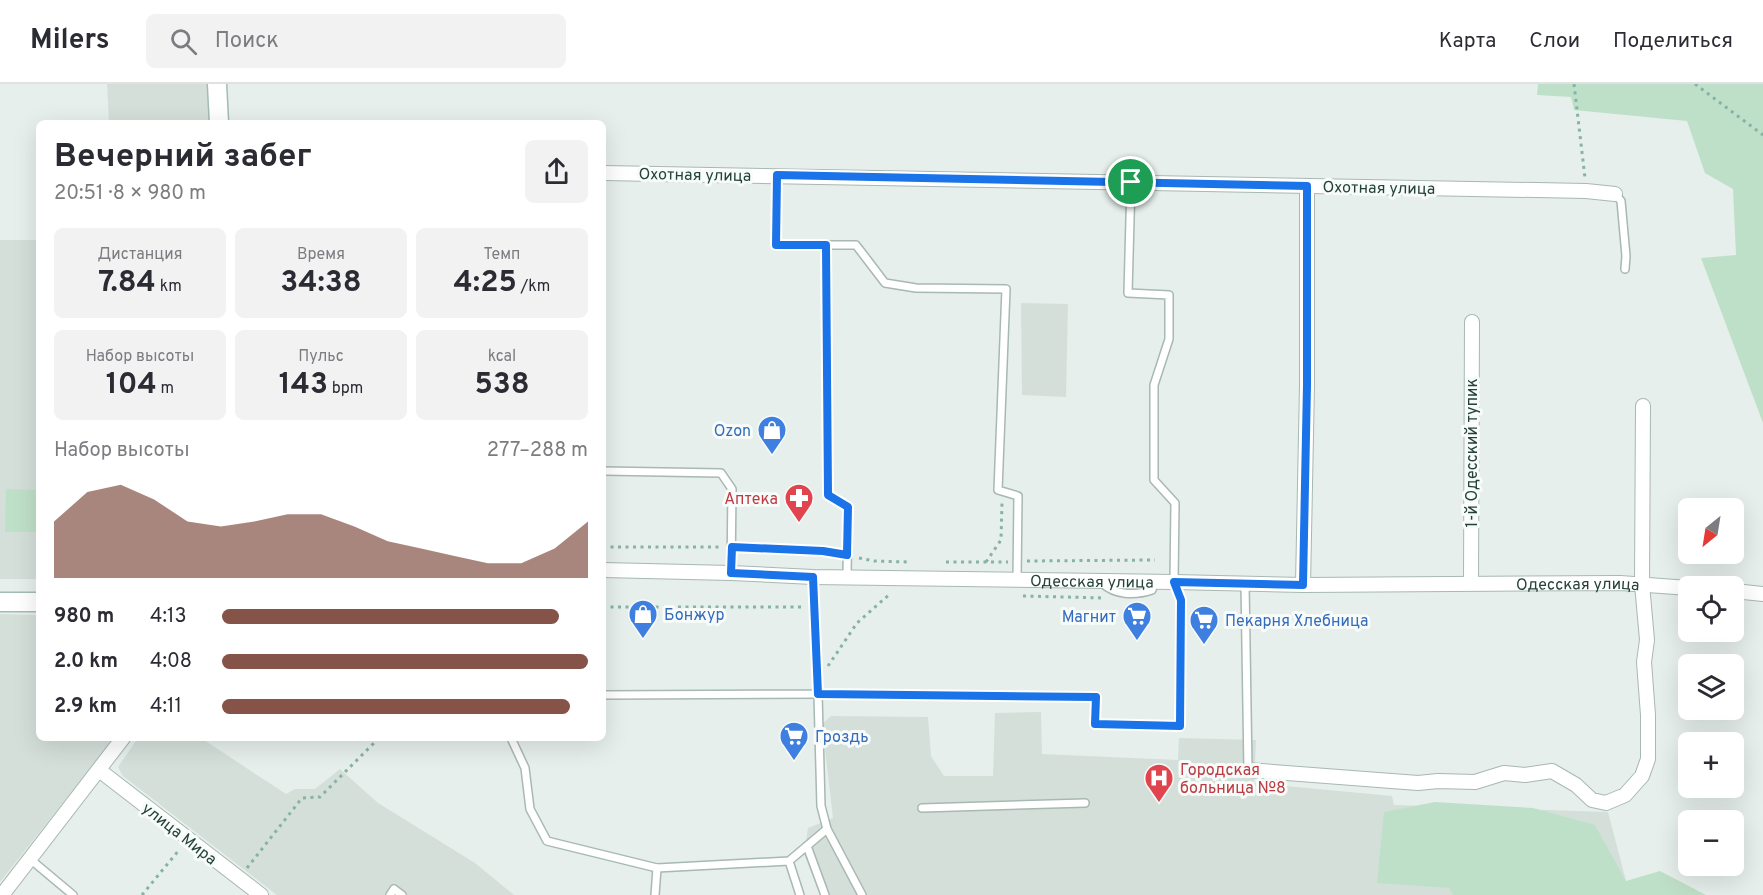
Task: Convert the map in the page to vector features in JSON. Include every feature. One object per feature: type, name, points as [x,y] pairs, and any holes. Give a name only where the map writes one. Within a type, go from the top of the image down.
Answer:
[{"type":"street","points":[[218,84],[219,120]]},
{"type":"street","name":"Охотная улица","points":[[606,173],[1586,191],[1615,194]]},
{"type":"street","points":[[1303,585],[1307,385],[1307,186]]},
{"type":"street","name":"1-й Одесский тупик","points":[[1471,583],[1472,322]]},
{"type":"street","points":[[1248,770],[1418,783],[1475,782],[1504,773],[1526,775],[1552,771],[1576,785],[1592,800],[1606,804],[1625,795],[1642,776],[1648,759],[1648,715],[1644,662],[1647,640],[1642,584],[1643,406]]},
{"type":"street","name":"Одесская улица","points":[[606,570],[813,577],[1303,585],[1471,583],[1642,584],[1678,587]]},
{"type":"street","points":[[1744,592],[1763,594]]},
{"type":"street","points":[[0,602],[36,602]]},
{"type":"street","points":[[2,895],[121,741]]},
{"type":"street","name":"улица Мира","points":[[99,770],[261,895]]},
{"type":"lane","points":[[777,175],[776,245],[856,244],[885,283],[916,288],[1006,289],[998,490],[1017,496],[1017,580]]},
{"type":"lane","points":[[606,695],[818,694],[1096,697],[1095,724],[1180,726],[1181,600],[1174,582],[1175,503],[1154,480],[1154,385],[1169,339],[1170,295],[1128,294],[1131,182]]},
{"type":"lane","points":[[1615,194],[1621,201],[1625,269]]},
{"type":"lane","points":[[826,245],[828,495],[848,507],[847,576]]},
{"type":"lane","points":[[606,471],[721,473],[732,489],[731,573]]},
{"type":"lane","points":[[813,577],[821,806],[827,829],[862,895]]},
{"type":"lane","points":[[1245,583],[1248,770]]},
{"type":"lane","points":[[512,741],[525,768],[530,809],[547,841],[657,868],[789,861],[827,829]]},
{"type":"lane","points":[[922,808],[1085,803]]},
{"type":"lane","points":[[807,846],[825,895]]},
{"type":"lane","points":[[30,859],[73,895]]},
{"type":"lane","points":[[789,861],[800,895]]},
{"type":"lane","points":[[655,895],[657,868]]},
{"type":"lane","points":[[390,895],[394,889],[402,895]]},
{"type":"path","points":[[1574,84],[1586,191]]},
{"type":"path","points":[[1695,84],[1763,135]]},
{"type":"path","points":[[986,562],[1001,540],[1003,491]]},
{"type":"path","points":[[606,547],[732,547],[823,551],[873,561],[914,562]]},
{"type":"path","points":[[938,562],[1155,560]]},
{"type":"path","points":[[818,682],[857,623],[891,593],[880,593]]},
{"type":"path","points":[[1018,596],[1111,599]]},
{"type":"path","points":[[606,607],[815,607]]},
{"type":"path","points":[[239,878],[302,798],[320,798],[376,741]]},
{"type":"path","points":[[142,895],[181,847]]},
{"type":"shaded area","points":[[107,84],[210,84],[210,120],[109,120]]},
{"type":"shaded area","points":[[0,240],[36,240],[36,579],[0,579]]},
{"type":"shaded area","points":[[1021,303],[1068,304],[1066,397],[1022,395]]},
{"type":"shaded area","points":[[0,614],[36,615],[36,741],[112,741],[0,882]]},
{"type":"shaded area","name":"Городская больница №8","points":[[1041,712],[1042,754],[1178,760],[1179,738],[1256,740],[1254,783],[1392,796],[1394,805],[1608,812],[1626,881],[1633,895],[820,895],[804,854],[808,828],[833,818],[822,724],[831,716],[928,717],[931,756],[944,776],[993,776],[995,713]]},
{"type":"shaded area","points":[[136,741],[206,741],[286,794],[295,789],[315,789],[340,769],[378,803],[475,863],[514,895],[277,895],[123,776],[118,767]]},
{"type":"green space","points":[[1538,84],[1763,84],[1763,423],[1701,258],[1736,255],[1733,189],[1705,173],[1687,121],[1574,110],[1571,97],[1537,95]]},
{"type":"green space","points":[[6,489],[36,490],[36,532],[5,532]]},
{"type":"green space","points":[[1435,802],[1533,808],[1595,825],[1626,881],[1660,871],[1706,895],[1453,895],[1449,888],[1377,883],[1384,812]]},
{"type":"place","name":"Ozon","points":[[772,456]]},
{"type":"place","name":"Аптека","points":[[799,524]]},
{"type":"place","name":"Бонжур","points":[[643,640]]},
{"type":"place","name":"Магнит","points":[[1137,642]]},
{"type":"place","name":"Пекарня Хлебница","points":[[1204,646]]},
{"type":"place","name":"Гроздь","points":[[794,762]]},
{"type":"place","name":"Городская больница №8","points":[[1159,804]]},
{"type":"route","points":[[777,175],[1131,182],[1307,186],[1307,385],[1303,585],[1174,582],[1181,600],[1180,726],[1095,724],[1096,697],[818,694],[813,577],[731,573],[732,547],[823,551],[847,555],[848,507],[828,495],[826,245],[776,245],[777,175]]}]
